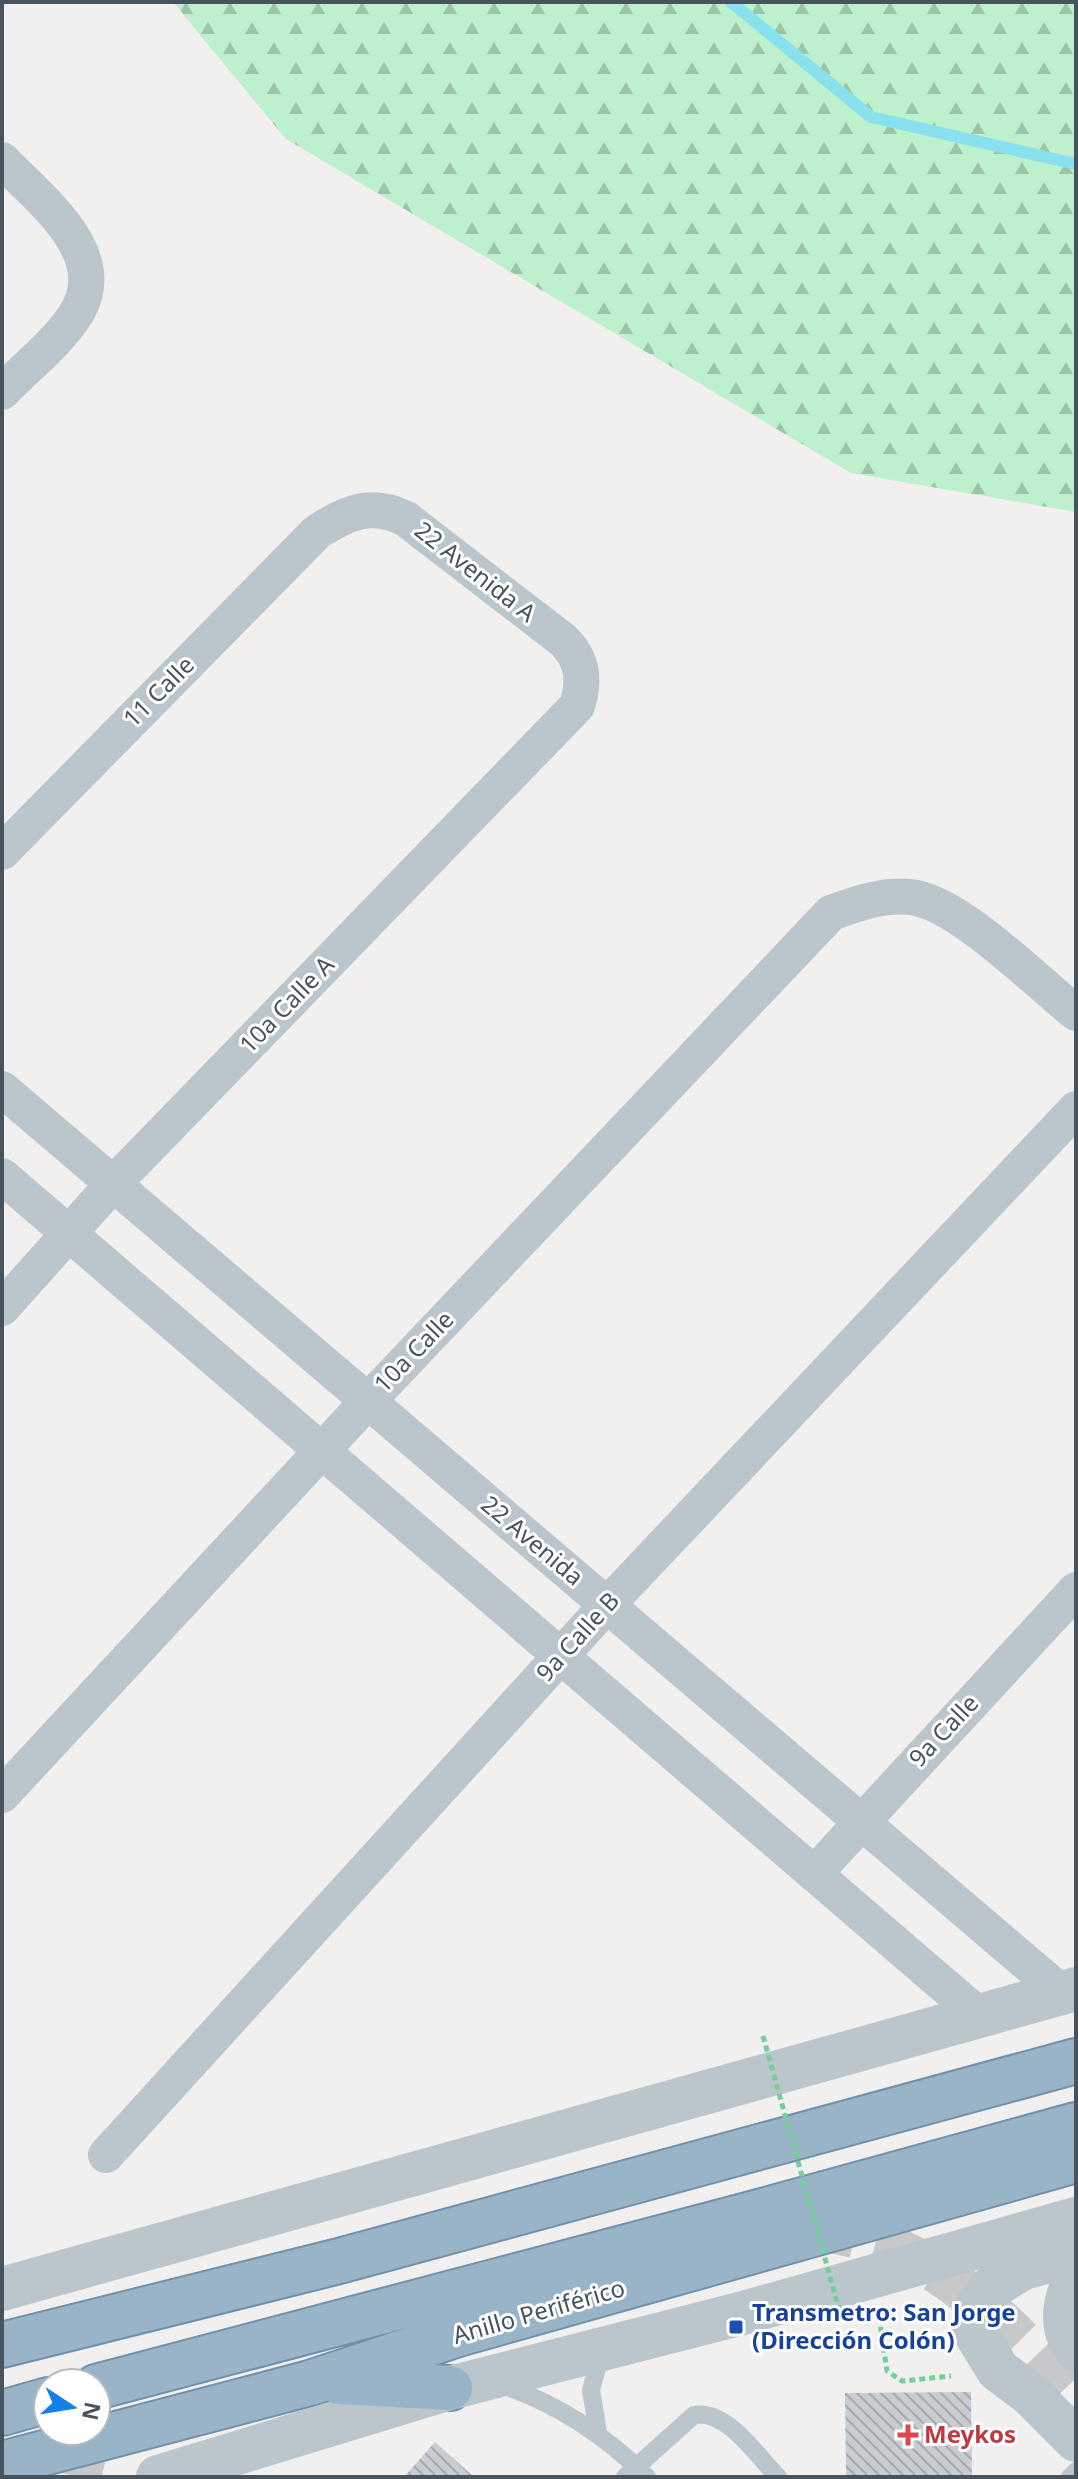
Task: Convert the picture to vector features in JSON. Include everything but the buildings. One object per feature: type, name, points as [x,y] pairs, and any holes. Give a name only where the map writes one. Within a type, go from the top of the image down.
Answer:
[{"type":"highway","points":[[7,2342],[339,2261],[1076,2061]]},
{"type":"highway","points":[[112,2382],[744,2216],[1076,2125]]},
{"type":"highway","name":"Anillo Periférico","points":[[2,2464],[317,2380],[458,2334],[1076,2160]]},
{"type":"highway","points":[[744,2216],[810,2226]]},
{"type":"highway","points":[[317,2380],[468,2384]]},
{"type":"highway","points":[[2,2413],[32,2405]]},
{"type":"street","points":[[2,160],[71,233],[86,263],[86,289],[75,316],[2,392]]},
{"type":"street","name":"22 Avenida A","points":[[317,532],[357,510],[389,512],[406,519],[574,651],[582,679],[577,706]]},
{"type":"street","name":"11 Calle","points":[[2,852],[317,532]]},
{"type":"street","name":"10a Calle A","points":[[2,1308],[113,1184],[577,706]]},
{"type":"street","name":"10a Calle","points":[[2,1795],[368,1401],[831,913],[897,897],[919,898],[947,907],[1076,1013]]},
{"type":"street","name":"22 Avenida","points":[[2,1089],[861,1821],[1069,1991]]},
{"type":"street","name":"9a Calle B","points":[[106,2155],[607,1605],[1068,1119]]},
{"type":"street","points":[[2,1176],[981,2017]]},
{"type":"street","name":"9a Calle","points":[[814,1874],[1076,1590]]},
{"type":"street","points":[[2,2289],[1069,1991]]},
{"type":"street","name":"Anillo Periférico","points":[[158,2477],[468,2384],[747,2312],[1076,2219]]},
{"type":"street","points":[[1076,2254],[1023,2268],[992,2287],[974,2317],[974,2331],[986,2357],[1030,2394],[1076,2440]]},
{"type":"street","points":[[1076,2276],[1065,2300],[1064,2314],[1076,2350]]},
{"type":"lane","points":[[598,2432],[591,2390],[603,2349]]},
{"type":"lane","points":[[468,2384],[543,2401],[598,2432],[636,2474],[694,2415],[706,2413],[720,2418],[778,2477]]},
{"type":"lane","points":[[1070,2477],[1076,2471]]},
{"type":"path","points":[[763,2036],[839,2309]]},
{"type":"path","points":[[879,2319],[887,2371],[902,2381],[998,2370]]},
{"type":"green space","points":[[173,2],[1076,2],[1076,512],[851,473],[286,139]]},
{"type":"waterway","points":[[731,2],[871,117],[1076,164]]},
{"type":"tunnel","points":[[812,2226],[890,2247],[944,2276],[991,2312],[1076,2399]]},
{"type":"tunnel","points":[[79,2477],[86,2447]]},
{"type":"place","name":"Transmetro: San Jorge (Dirección Colón)","points":[[736,2327]]},
{"type":"place","name":"Meykos","points":[[908,2435]]}]
